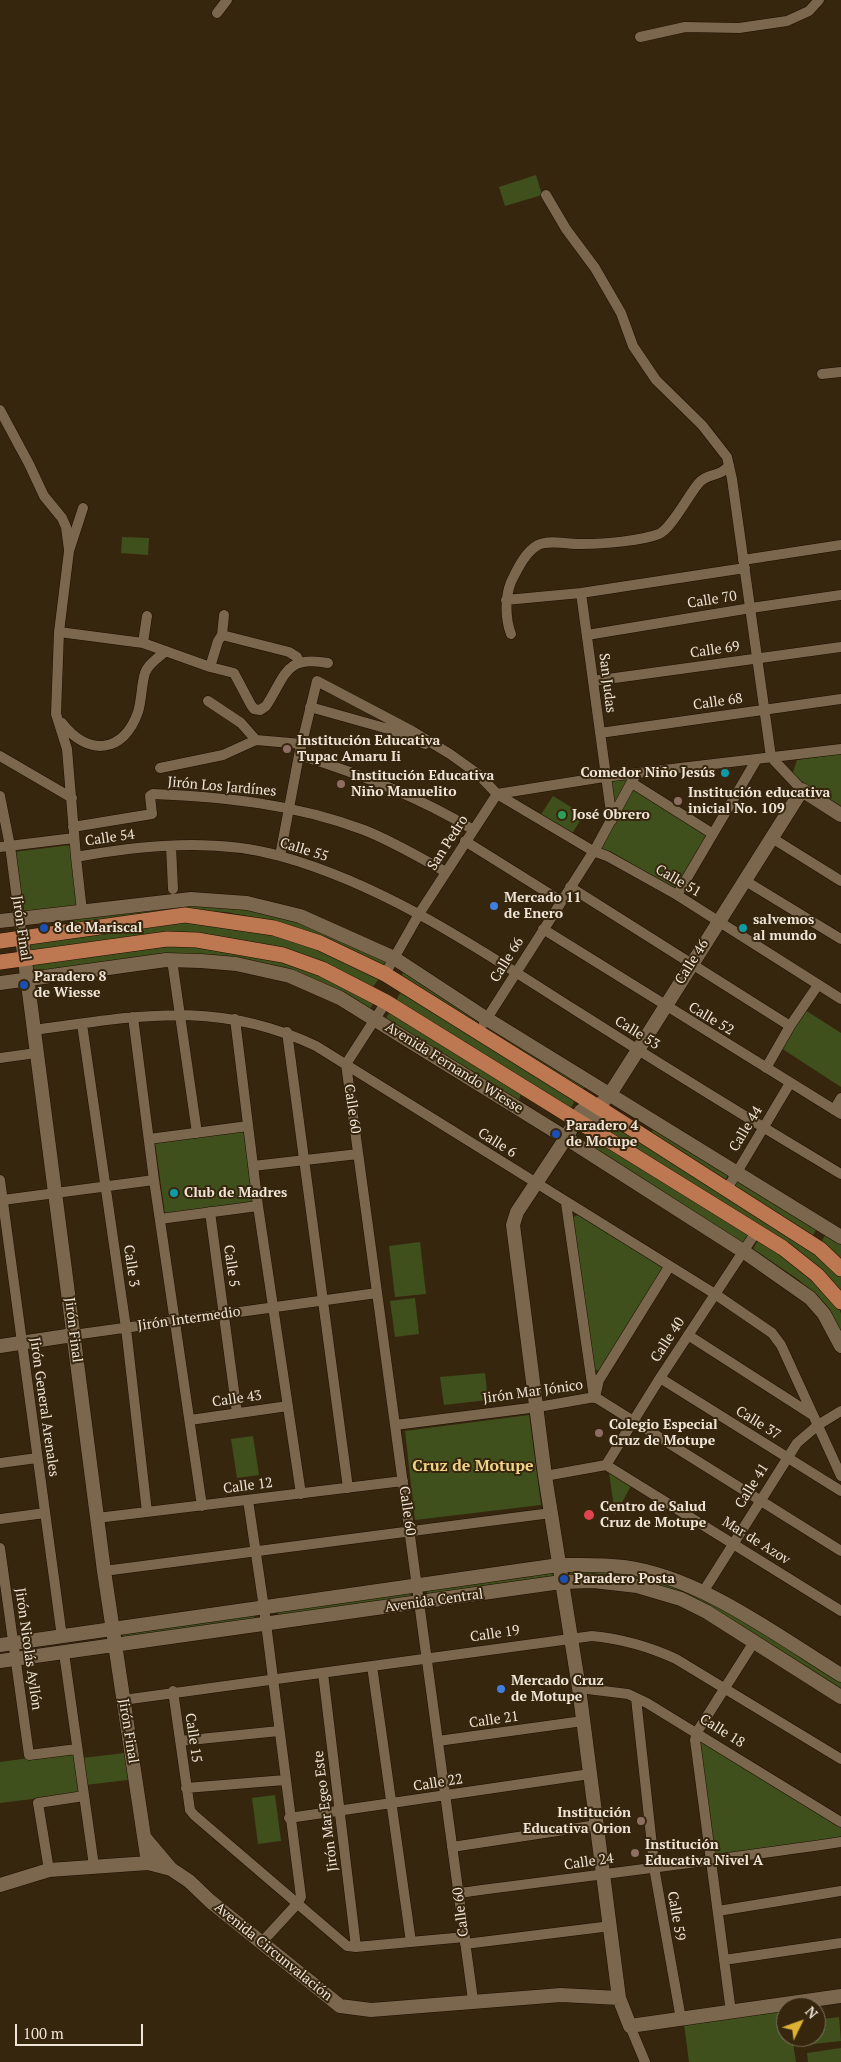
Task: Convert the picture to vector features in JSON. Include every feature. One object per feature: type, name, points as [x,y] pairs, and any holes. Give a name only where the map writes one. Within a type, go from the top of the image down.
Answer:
[{"type":"main road","points":[[802,790],[841,815]]},
{"type":"main road","name":"Calle 46","points":[[577,1122],[580,1111],[590,1105],[598,1107],[610,1094],[802,790]]},
{"type":"main road","points":[[0,921],[191,899],[247,903],[300,916],[394,958],[487,1019],[841,1237]]},
{"type":"main road","points":[[0,941],[162,917],[203,916],[274,928],[342,951],[385,974],[727,1189],[820,1249],[841,1269]]},
{"type":"main road","name":"Jirón Final","points":[[22,938],[112,1630],[148,1863]]},
{"type":"main road","name":"Avenida Fernando Wiesse","points":[[0,962],[167,939],[206,941],[283,955],[322,969],[386,1002],[756,1232],[802,1262],[829,1286],[841,1302]]},
{"type":"main road","name":"Avenida Fernando Wiesse","points":[[0,983],[172,960],[236,964],[290,976],[340,998],[376,1019],[743,1251],[810,1298],[824,1314],[841,1346]]},
{"type":"main road","points":[[577,1122],[535,1182],[517,1212],[513,1225],[551,1513],[579,1688],[619,1998],[630,2026],[841,1996]]},
{"type":"main road","name":"Jirón Intermedio","points":[[0,1346],[73,1335]]},
{"type":"main road","name":"Avenida Central","points":[[0,1645],[559,1565],[626,1567],[672,1579],[703,1592],[841,1675]]},
{"type":"main road","name":"Avenida Central","points":[[0,1661],[561,1582],[615,1583],[657,1591],[707,1612],[841,1697]]},
{"type":"main road","points":[[144,1836],[172,1869]]},
{"type":"main road","name":"Avenida Circunvalación","points":[[0,1885],[49,1870],[148,1863],[172,1869],[189,1880],[210,1901],[340,2006],[371,2010],[473,2000],[561,1995],[619,1998]]},
{"type":"street","points":[[216,13],[227,0]]},
{"type":"street","points":[[640,36],[694,26],[732,28],[787,21],[809,11],[819,0]]},
{"type":"street","points":[[546,195],[566,229],[595,268],[621,314],[633,346],[656,380],[702,425],[727,457],[766,710],[771,757],[802,790]]},
{"type":"street","points":[[822,374],[841,372]]},
{"type":"street","points":[[0,410],[30,464],[44,496],[62,518],[66,527],[69,551]]},
{"type":"street","points":[[511,634],[506,600],[507,591],[515,573],[528,553],[536,546],[544,543],[583,544],[609,542],[658,534],[671,525],[675,515],[699,482],[705,478],[722,473],[729,465]]},
{"type":"street","points":[[76,857],[67,749],[56,714],[59,632],[69,551],[84,508]]},
{"type":"street","points":[[506,600],[581,593],[841,545]]},
{"type":"street","name":"San Judas","points":[[581,593],[588,635],[604,777],[612,820]]},
{"type":"street","name":"Calle 70","points":[[588,635],[751,608],[841,596]]},
{"type":"street","points":[[210,667],[218,641],[222,636],[224,615]]},
{"type":"street","points":[[143,643],[147,616]]},
{"type":"street","points":[[59,632],[143,643],[210,667],[234,673],[250,705],[254,709],[260,710],[290,668],[299,662],[309,659],[328,663]]},
{"type":"street","points":[[222,636],[288,652],[296,657],[299,662]]},
{"type":"street","name":"Calle 69","points":[[593,681],[841,647]]},
{"type":"street","points":[[56,714],[68,731],[79,740],[102,748],[112,745],[132,725],[138,711],[145,672],[166,651]]},
{"type":"street","points":[[280,856],[299,755],[318,682],[412,731],[450,754]]},
{"type":"street","name":"Calle 68","points":[[600,732],[841,699]]},
{"type":"street","points":[[208,701],[241,723],[256,740]]},
{"type":"street","points":[[310,707],[392,730],[450,754]]},
{"type":"street","points":[[160,768],[224,755],[256,740],[302,744]]},
{"type":"street","points":[[497,794],[604,777],[634,779],[771,757],[841,750]]},
{"type":"street","name":"Calle 51","points":[[450,754],[478,774],[497,794],[593,851],[677,896],[841,999]]},
{"type":"street","points":[[299,755],[391,786],[441,810],[472,830]]},
{"type":"street","points":[[0,756],[72,798]]},
{"type":"street","points":[[677,896],[757,759]]},
{"type":"street","points":[[634,779],[714,834]]},
{"type":"street","name":"Calle 66","points":[[477,1032],[593,851],[634,779]]},
{"type":"street","name":"San Pedro","points":[[385,974],[419,914],[497,794]]},
{"type":"street","name":"Jirón Los Jardínes","points":[[73,827],[152,814],[151,795],[212,796],[289,808],[362,830],[446,872]]},
{"type":"street","name":"Jirón Final","points":[[0,796],[5,847],[22,938]]},
{"type":"street","points":[[5,847],[74,838]]},
{"type":"street","points":[[772,838],[841,881]]},
{"type":"street","points":[[465,841],[561,901]]},
{"type":"street","points":[[171,846],[173,889]]},
{"type":"street","name":"Calle 55","points":[[171,846],[237,848],[280,856],[344,878],[419,914]]},
{"type":"street","name":"Calle 54","points":[[82,911],[76,857],[113,850],[171,846]]},
{"type":"street","points":[[744,880],[841,938]]},
{"type":"street","points":[[570,887],[790,1026]]},
{"type":"street","name":"Calle 53","points":[[419,914],[763,1128],[841,1174]]},
{"type":"street","name":"Calle 52","points":[[543,929],[665,1007],[837,1112]]},
{"type":"street","points":[[172,960],[197,1133]]},
{"type":"street","points":[[766,1068],[790,1026],[818,985]]},
{"type":"street","name":"Calle 60","points":[[386,1002],[346,1064],[473,2000]]},
{"type":"street","name":"Calle 6","points":[[34,1030],[133,1017],[181,1014],[210,1015],[287,1032],[316,1046],[715,1294],[772,1333],[777,1338],[841,1476]]},
{"type":"street","points":[[133,1017],[154,1180],[202,1506]]},
{"type":"street","points":[[235,1019],[258,1206],[301,1494]]},
{"type":"street","name":"Calle 3","points":[[82,1024],[126,1328],[147,1512]]},
{"type":"street","points":[[287,1032],[348,1488]]},
{"type":"street","points":[[0,1058],[36,1053]]},
{"type":"street","name":"Calle 44","points":[[727,1189],[790,1083]]},
{"type":"street","points":[[837,1112],[841,1098]]},
{"type":"street","points":[[149,1139],[248,1126]]},
{"type":"street","points":[[253,1166],[358,1154]]},
{"type":"street","name":"Jirón General Arenales","points":[[0,1180],[3,1200],[3,1224],[22,1343],[62,1637]]},
{"type":"street","points":[[3,1200],[154,1180]]},
{"type":"street","points":[[566,1203],[595,1397]]},
{"type":"street","points":[[160,1219],[258,1206]]},
{"type":"street","name":"Calle 5","points":[[210,1212],[237,1413]]},
{"type":"street","name":"Calle 40","points":[[606,1465],[660,1378],[756,1232]]},
{"type":"street","points":[[595,1397],[599,1380],[669,1267]]},
{"type":"street","name":"Jirón Intermedio","points":[[73,1335],[322,1299],[377,1293]]},
{"type":"street","points":[[688,1335],[812,1414]]},
{"type":"street","name":"Calle 37","points":[[660,1378],[841,1492]]},
{"type":"street","name":"Jirón Mar Jónico","points":[[395,1425],[538,1407],[595,1397],[841,1551]]},
{"type":"street","name":"Calle 43","points":[[190,1420],[288,1406]]},
{"type":"street","name":"Calle 41","points":[[703,1592],[786,1458],[800,1439],[841,1411]]},
{"type":"street","points":[[0,1463],[37,1458]]},
{"type":"street","points":[[546,1476],[606,1465]]},
{"type":"street","name":"Mar de Azov","points":[[606,1465],[733,1542],[841,1611]]},
{"type":"street","name":"Calle 12","points":[[97,1518],[403,1481]]},
{"type":"street","points":[[248,1500],[264,1608],[300,1896],[297,1904],[262,1942]]},
{"type":"street","points":[[0,1519],[45,1513]]},
{"type":"street","points":[[104,1571],[551,1513]]},
{"type":"street","name":"Jirón Nicolás Ayllón","points":[[0,1548],[29,1755],[77,1749]]},
{"type":"street","name":"Calle 19","points":[[123,1700],[592,1636],[622,1639],[651,1648],[676,1659],[841,1760]]},
{"type":"street","points":[[731,2012],[695,1740],[697,1732],[754,1642]]},
{"type":"street","points":[[64,1653],[94,1866]]},
{"type":"street","points":[[372,1666],[411,1942]]},
{"type":"street","name":"Jirón Mar Egeo Este","points":[[323,1673],[356,1947]]},
{"type":"street","name":"Calle 18","points":[[579,1688],[610,1690],[636,1698],[697,1732],[841,1822]]},
{"type":"street","name":"Calle 15","points":[[173,1692],[190,1810],[347,1946],[356,1947]]},
{"type":"street","name":"Calle 59","points":[[636,1698],[655,1866],[681,2019]]},
{"type":"street","name":"Calle 21","points":[[438,1741],[583,1721]]},
{"type":"street","points":[[180,1742],[279,1731]]},
{"type":"street","name":"Calle 22","points":[[289,1818],[341,1812],[590,1774]]},
{"type":"street","points":[[186,1788],[285,1780]]},
{"type":"street","points":[[49,1870],[38,1803],[84,1796]]},
{"type":"street","points":[[452,1847],[596,1825]]},
{"type":"street","name":"Calle 24","points":[[459,1893],[655,1866],[711,1862],[841,1842]]},
{"type":"street","points":[[718,1911],[841,1891]]},
{"type":"street","points":[[356,1947],[411,1942],[465,1941],[611,1926]]},
{"type":"street","points":[[724,1960],[841,1943]]},
{"type":"street","points":[[630,2026],[645,2062]]},
{"type":"green space","points":[[536,175],[542,195],[505,206],[499,187]]},
{"type":"green space","points":[[122,537],[149,538],[148,555],[121,553]]},
{"type":"green space","points":[[841,754],[841,808],[792,775],[797,760]]},
{"type":"green space","points":[[632,777],[612,815],[607,780]]},
{"type":"green space","points":[[631,785],[708,833],[676,891],[610,851],[595,851]]},
{"type":"green space","name":"José Obrero","points":[[553,796],[584,815],[571,835],[540,816]]},
{"type":"green space","points":[[71,845],[80,907],[24,914],[14,852]]},
{"type":"green space","points":[[181,904],[241,907],[295,920],[386,961],[382,968],[273,921],[226,912],[183,910],[71,924],[70,917]]},
{"type":"green space","points":[[198,920],[283,934],[381,976],[372,988],[293,952],[270,945],[222,937],[29,952],[29,940]]},
{"type":"green space","points":[[184,945],[283,959],[375,1000],[369,1011],[249,962],[33,974],[31,963]]},
{"type":"green space","points":[[404,971],[482,1019],[478,1026],[400,978]]},
{"type":"green space","points":[[402,989],[576,1099],[568,1112],[395,1003]]},
{"type":"green space","points":[[391,1010],[521,1094],[518,1102],[385,1020]]},
{"type":"green space","points":[[805,1010],[841,1033],[841,1087],[781,1048]]},
{"type":"green space","points":[[489,1024],[587,1084],[581,1092],[485,1031]]},
{"type":"green space","points":[[608,1119],[738,1200],[841,1272],[841,1295],[601,1130]]},
{"type":"green space","points":[[655,1127],[729,1173],[724,1182],[650,1134]]},
{"type":"green space","points":[[244,1130],[253,1203],[165,1214],[155,1142]]},
{"type":"green space","points":[[593,1137],[749,1234],[743,1243],[587,1145]]},
{"type":"green space","points":[[737,1179],[817,1228],[812,1237],[733,1186]]},
{"type":"green space","points":[[578,1215],[664,1268],[601,1371],[590,1369],[569,1219]]},
{"type":"green space","points":[[826,1234],[841,1242],[841,1265],[821,1242]]},
{"type":"green space","points":[[758,1240],[806,1272],[829,1294],[837,1304],[841,1314],[841,1333],[812,1293],[799,1280],[753,1249]]},
{"type":"green space","points":[[420,1242],[426,1294],[395,1297],[389,1246]]},
{"type":"green space","points":[[415,1298],[419,1334],[395,1337],[390,1301]]},
{"type":"green space","points":[[485,1373],[488,1400],[444,1405],[440,1377]]},
{"type":"green space","points":[[529,1415],[541,1505],[415,1520],[405,1431]]},
{"type":"green space","points":[[253,1436],[259,1475],[237,1478],[231,1439]]},
{"type":"green space","points":[[609,1472],[631,1486],[615,1515]]},
{"type":"green space","points":[[607,1568],[690,1588],[841,1679],[841,1692],[673,1594],[571,1580],[570,1569]]},
{"type":"green space","points":[[552,1570],[554,1580],[428,1597],[426,1588]]},
{"type":"green space","points":[[410,1591],[411,1600],[278,1618],[278,1609]]},
{"type":"green space","points":[[254,1613],[255,1622],[124,1639],[123,1631]]},
{"type":"green space","points":[[699,1738],[841,1827],[841,1838],[712,1855]]},
{"type":"green space","points":[[74,1752],[80,1793],[0,1803],[0,1762]]},
{"type":"green space","points":[[125,1753],[128,1780],[85,1785],[82,1758]]},
{"type":"green space","points":[[275,1795],[281,1841],[258,1844],[252,1798]]},
{"type":"green space","points":[[776,2011],[776,2047],[794,2047],[796,2062],[689,2062],[684,2024]]},
{"type":"green space","points":[[839,2017],[841,2041],[826,2043],[826,2019]]},
{"type":"green space","points":[[841,2048],[841,2062],[808,2062],[807,2053]]},
{"type":"place","name":"Institución Educativa Tupac Amaru Ii","points":[[287,749]]},
{"type":"place","name":"Comedor Niño Jesús","points":[[725,773]]},
{"type":"place","name":"Institución Educativa Niño Manuelito","points":[[341,784]]},
{"type":"place","name":"Institución educativa inicial No. 109","points":[[678,801]]},
{"type":"place","name":"José Obrero","points":[[562,815]]},
{"type":"place","name":"Mercado 11 de Enero","points":[[494,906]]},
{"type":"place","name":"8 de Mariscal","points":[[44,928]]},
{"type":"place","name":"salvemos al mundo","points":[[743,928]]},
{"type":"place","name":"Paradero 8 de Wiesse","points":[[24,985]]},
{"type":"place","name":"Paradero 4 de Motupe","points":[[556,1134]]},
{"type":"place","name":"Club de Madres","points":[[174,1193]]},
{"type":"place","name":"Colegio Especial Cruz de Motupe","points":[[599,1433]]},
{"type":"place","name":"Centro de Salud Cruz de Motupe","points":[[589,1515]]},
{"type":"place","name":"Paradero Posta","points":[[564,1579]]},
{"type":"place","name":"Mercado Cruz de Motupe","points":[[501,1689]]},
{"type":"place","name":"Institución Educativa Orion","points":[[641,1821]]},
{"type":"place","name":"Institución Educativa Nivel A","points":[[635,1853]]},
{"type":"district","name":"Cruz de Motupe","points":[[473,1466]]}]
